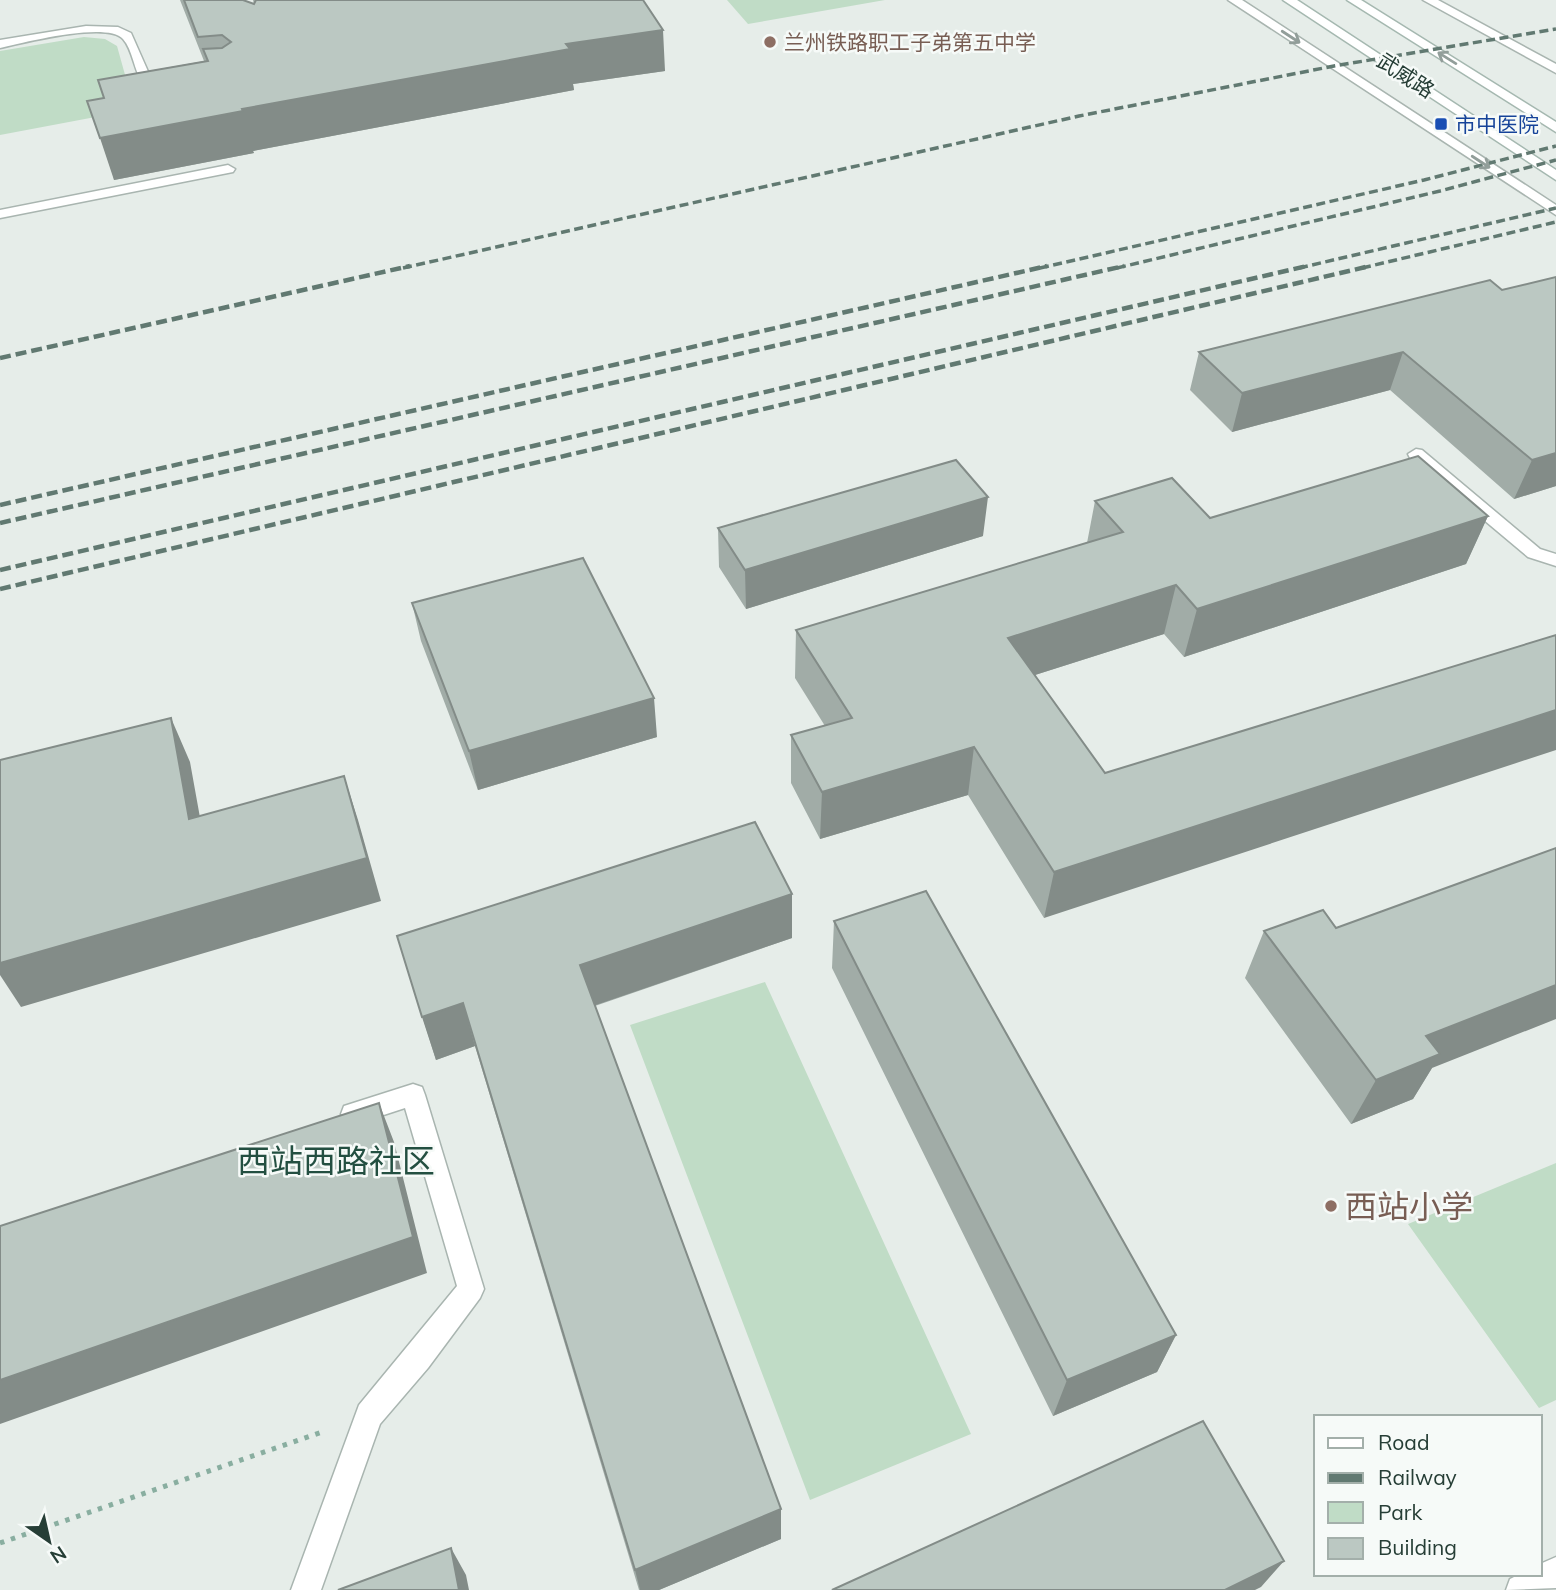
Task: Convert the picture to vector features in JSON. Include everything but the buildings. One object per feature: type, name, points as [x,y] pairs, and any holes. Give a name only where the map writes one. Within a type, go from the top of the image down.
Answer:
[{"type":"main road","points":[[1234,0],[1556,211]]},
{"type":"main road","name":"武威路","points":[[1289,0],[1556,176]]},
{"type":"main road","name":"武威路","points":[[1353,0],[1556,128]]},
{"type":"main road","points":[[1429,0],[1556,69]]},
{"type":"main road","points":[[0,44],[94,29],[117,30],[128,38],[147,81],[167,87],[181,86]]},
{"type":"main road","points":[[0,214],[228,169]]},
{"type":"main road","points":[[1416,454],[1534,554],[1556,560]]},
{"type":"main road","points":[[306,1590],[369,1415],[418,1359],[471,1289],[413,1095],[325,1123]]},
{"type":"main road","points":[[1521,1590],[1556,1572]]},
{"type":"path","points":[[0,1543],[369,1415]]},
{"type":"green space","points":[[727,0],[885,0],[748,24]]},
{"type":"green space","points":[[84,37],[105,39],[117,46],[127,82],[175,102],[0,135],[0,51]]},
{"type":"green space","points":[[765,982],[971,1434],[810,1500],[630,1025]]},
{"type":"green space","points":[[1556,1163],[1556,1400],[1539,1408],[1408,1224]]},
{"type":"railway","points":[[403,268],[1079,116],[1334,66],[1556,29]]},
{"type":"railway","points":[[1040,268],[1424,180],[1556,146]]},
{"type":"railway","points":[[1117,268],[1440,191],[1556,160]]},
{"type":"railway","points":[[1299,268],[1556,208]]},
{"type":"railway","points":[[1362,268],[1556,222]]},
{"type":"railway","points":[[0,358],[410,266]]},
{"type":"railway","points":[[0,505],[1047,266]]},
{"type":"railway","points":[[0,523],[1124,266]]},
{"type":"railway","points":[[0,570],[1307,266]]},
{"type":"railway","points":[[0,589],[1370,266]]},
{"type":"place","name":"兰州铁路职工子弟第五中学","points":[[770,42]]},
{"type":"place","name":"市中医院","points":[[1441,124]]},
{"type":"place","name":"西站小学","points":[[1331,1206]]},
{"type":"district","name":"西站西路社区","points":[[336,1160]]}]
